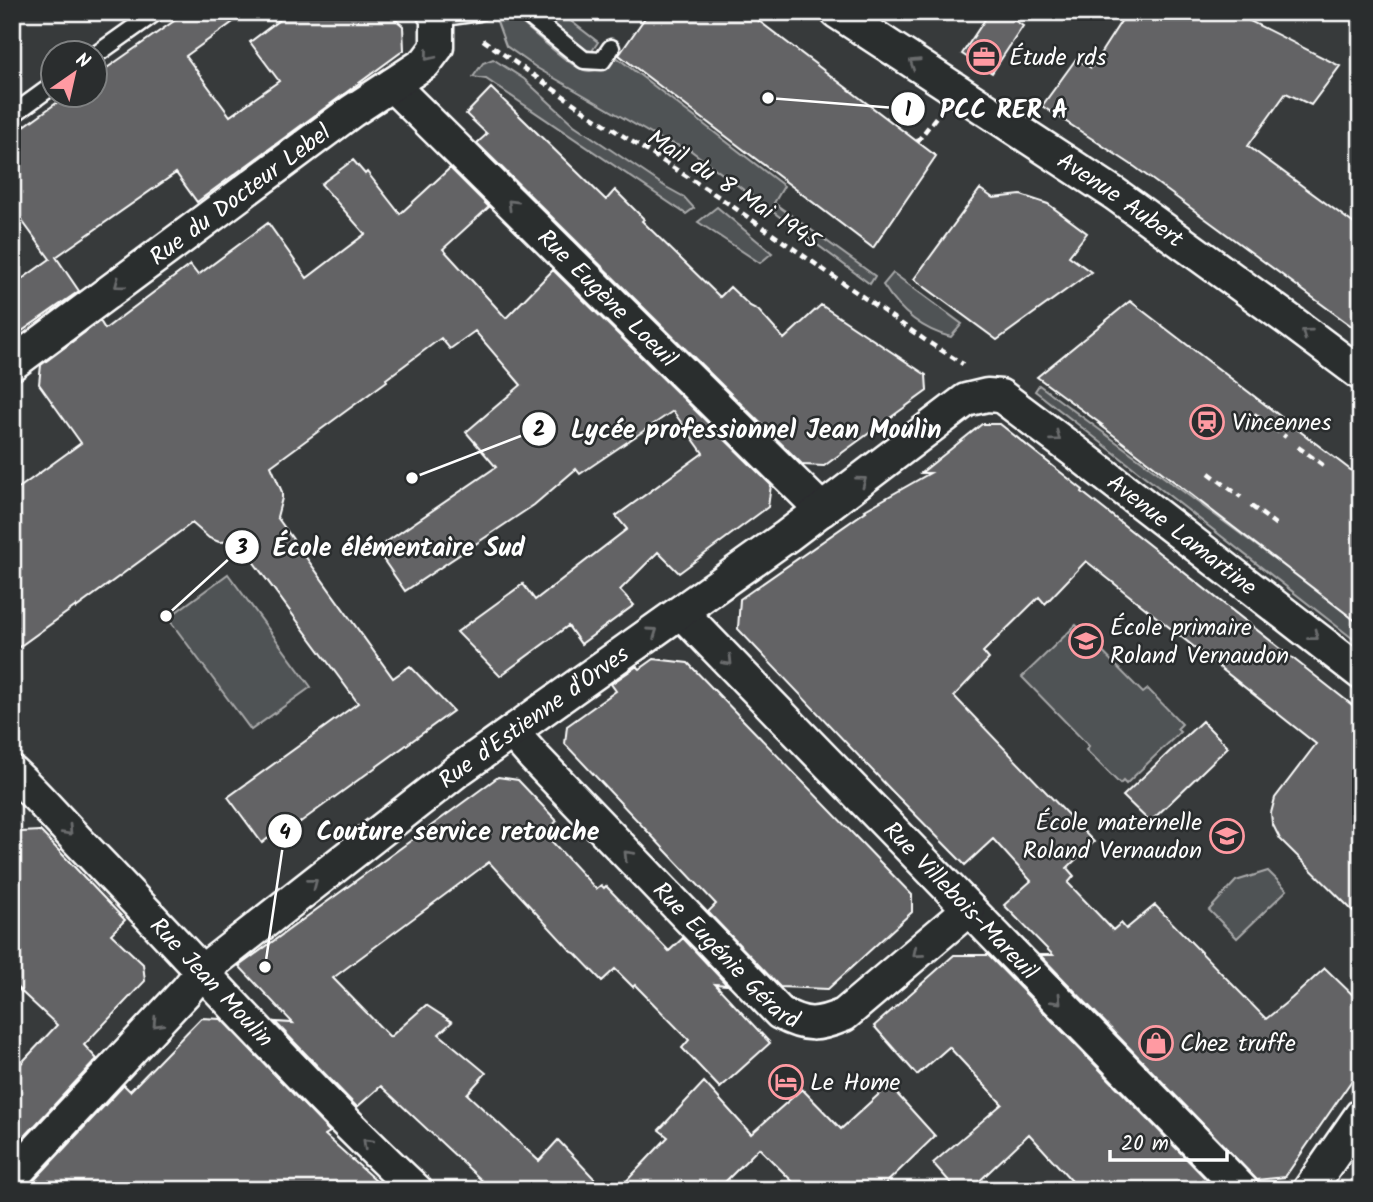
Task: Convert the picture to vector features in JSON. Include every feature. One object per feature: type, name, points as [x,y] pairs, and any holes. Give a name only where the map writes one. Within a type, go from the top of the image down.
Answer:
[{"type":"street","name":"Avenue Aubert","points":[[837,12],[1115,194],[1361,374]]},
{"type":"street","name":"Rue du Docteur Lebel","points":[[12,364],[352,111],[425,63],[437,47],[435,15]]},
{"type":"street","name":"Rue Eugène Loeuil","points":[[392,85],[822,510]]},
{"type":"street","name":"Rue d'Estienne d'Orves","points":[[12,1177],[202,971],[457,771],[822,510],[966,400],[1001,396]]},
{"type":"street","name":"Avenue Lamartine","points":[[1001,396],[1361,673]]},
{"type":"street","name":"Rue Villebois-Mareuil","points":[[681,612],[1242,1190]]},
{"type":"street","name":"Rue Eugénie Gérard","points":[[512,732],[780,1013],[798,1023],[825,1023],[844,1015],[969,909]]},
{"type":"street","name":"Rue Jean Moulin","points":[[15,781],[163,928],[364,1141],[416,1190]]},
{"type":"street","points":[[1309,1190],[1359,1123]]},
{"type":"lane","points":[[108,46],[156,12]]},
{"type":"lane","points":[[435,15],[479,12]]},
{"type":"lane","points":[[524,12],[584,60],[602,61],[611,48]]},
{"type":"lane","points":[[12,115],[38,96]]},
{"type":"path","name":"Mail du 8 Mai 1945","points":[[475,34],[589,114],[719,197],[964,365]]},
{"type":"path","points":[[917,142],[938,114]]},
{"type":"path","points":[[1254,414],[1286,437]]},
{"type":"path","points":[[1298,447],[1322,465]]},
{"type":"path","points":[[1209,474],[1241,497]]},
{"type":"path","points":[[1251,506],[1278,526]]},
{"type":"shaded area","points":[[538,12],[559,12],[598,42],[592,51],[586,50]]},
{"type":"shaded area","points":[[513,16],[573,65],[583,69],[592,71],[607,67],[615,56],[784,186],[774,203],[875,276],[870,284],[690,150],[660,139],[537,68],[506,46],[496,19]]},
{"type":"shaded area","points":[[493,59],[524,79],[574,125],[684,197],[694,208],[686,214],[486,79],[473,77],[483,63]]},
{"type":"shaded area","points":[[717,207],[772,253],[760,263],[698,222]]},
{"type":"shaded area","points":[[893,273],[962,324],[951,337],[921,324],[896,303],[883,285]]},
{"type":"shaded area","points":[[1039,385],[1361,625],[1361,645],[1035,391]]},
{"type":"shaded area","points":[[228,574],[311,687],[251,730],[168,618]]},
{"type":"shaded area","points":[[1076,625],[1143,693],[1148,689],[1182,724],[1177,729],[1180,732],[1126,784],[1123,781],[1120,784],[1086,750],[1089,746],[1022,677]]},
{"type":"shaded area","points":[[1268,871],[1287,890],[1237,938],[1209,910],[1236,881]]},
{"type":"building","points":[[187,12],[247,12],[186,56],[230,116],[279,81],[250,42],[290,12],[387,12],[403,26],[404,50],[197,202],[176,173],[56,257],[79,291],[12,338],[12,286],[50,259],[12,207],[12,135],[50,108],[108,108],[108,67]]},
{"type":"building","points":[[649,12],[747,12],[936,156],[873,248],[619,55]]},
{"type":"building","points":[[990,12],[1002,12],[1023,26],[992,73],[962,54]]},
{"type":"building","points":[[1127,12],[1232,12],[1340,66],[1311,105],[1286,93],[1248,146],[1361,229],[1361,333],[1135,167],[1042,106],[1076,59],[1091,68]]},
{"type":"building","points":[[491,88],[606,200],[615,190],[644,219],[642,221],[720,297],[730,287],[758,310],[784,339],[821,305],[926,375],[927,391],[824,466],[803,465],[477,143],[487,134],[466,114]]},
{"type":"building","points":[[353,160],[365,174],[367,172],[400,214],[450,168],[489,207],[443,249],[506,318],[553,270],[771,485],[768,507],[679,573],[658,552],[620,590],[634,605],[581,644],[568,626],[500,676],[457,632],[523,584],[535,600],[627,529],[616,516],[703,453],[673,411],[580,474],[576,469],[534,505],[405,591],[376,549],[496,467],[466,432],[521,385],[475,331],[450,349],[441,338],[271,466],[282,492],[277,517],[393,678],[410,666],[453,711],[284,834],[280,829],[262,843],[228,797],[358,703],[238,541],[219,542],[209,538],[192,523],[12,652],[12,493],[81,443],[39,384],[41,365],[100,321],[105,329],[190,265],[198,275],[268,223],[307,278],[365,234],[321,184]]},
{"type":"building","points":[[980,189],[993,198],[1021,195],[1048,204],[1087,233],[1069,256],[1091,272],[997,340],[914,279]]},
{"type":"building","name":"Vincennes","points":[[1130,301],[1361,478],[1361,625],[1037,377]]},
{"type":"building","points":[[982,424],[1000,424],[1361,712],[1361,919],[1280,839],[1272,823],[1271,813],[1275,798],[1316,744],[1086,561],[1045,604],[1039,597],[983,652],[989,659],[954,696],[1094,842],[1067,868],[1074,876],[1068,883],[1113,930],[1121,923],[1126,929],[1155,905],[1266,1019],[1325,968],[1361,1003],[1361,1067],[1285,1177],[1257,1180],[1040,955],[1053,955],[1004,905],[1031,881],[993,839],[965,865],[738,629],[740,599],[865,510],[930,473],[921,473]]},
{"type":"building","points":[[654,659],[688,663],[912,895],[912,912],[828,989],[780,987],[708,912],[716,904],[565,744],[567,726],[616,691],[611,684],[637,666],[640,669]]},
{"type":"building","points":[[1202,721],[1228,747],[1150,822],[1123,796]]},
{"type":"building","points":[[498,777],[518,780],[557,821],[544,833],[596,889],[601,885],[604,888],[606,886],[669,951],[683,938],[727,985],[715,984],[770,1043],[720,1088],[682,1048],[689,1040],[635,985],[633,987],[615,969],[602,981],[489,862],[333,978],[390,1037],[426,1005],[452,1022],[439,1034],[486,1073],[467,1094],[539,1161],[558,1140],[605,1190],[492,1190],[381,1086],[357,1107],[275,1022],[293,1023],[239,966]]},
{"type":"building","points":[[40,831],[125,920],[111,934],[143,964],[145,981],[84,1045],[97,1059],[12,1150],[12,1073],[57,1025],[12,983],[12,842],[21,832]]},
{"type":"building","points":[[954,955],[988,955],[1211,1184],[1194,1186],[1198,1190],[1080,1190],[1029,1134],[970,1190],[957,1190],[933,1163],[1002,1104],[949,1047],[917,1075],[874,1026]]},
{"type":"building","points":[[201,1018],[221,1019],[330,1132],[325,1135],[386,1190],[25,1190],[124,1085],[130,1091]]},
{"type":"building","points":[[704,1082],[751,1134],[802,1089],[841,1129],[889,1085],[935,1136],[880,1189],[801,1190],[759,1148],[722,1185],[714,1182],[707,1190],[618,1190],[668,1137],[659,1130]]},
{"type":"place","name":"Étude rds","points":[[984,57]]},
{"type":"place","name":"PCC RER A","points":[[768,98]]},
{"type":"place","name":"Vincennes","points":[[1207,422]]},
{"type":"place","name":"Lycée professionnel Jean Moulin","points":[[412,478]]},
{"type":"place","name":"École élémentaire Sud","points":[[166,616]]},
{"type":"place","name":"École primaire Roland Vernaudon","points":[[1086,641]]},
{"type":"place","name":"École maternelle Roland Vernaudon","points":[[1227,836]]},
{"type":"place","name":"Couture service retouche","points":[[265,967]]},
{"type":"place","name":"Chez truffe","points":[[1156,1043]]},
{"type":"place","name":"Le Home","points":[[786,1082]]}]
